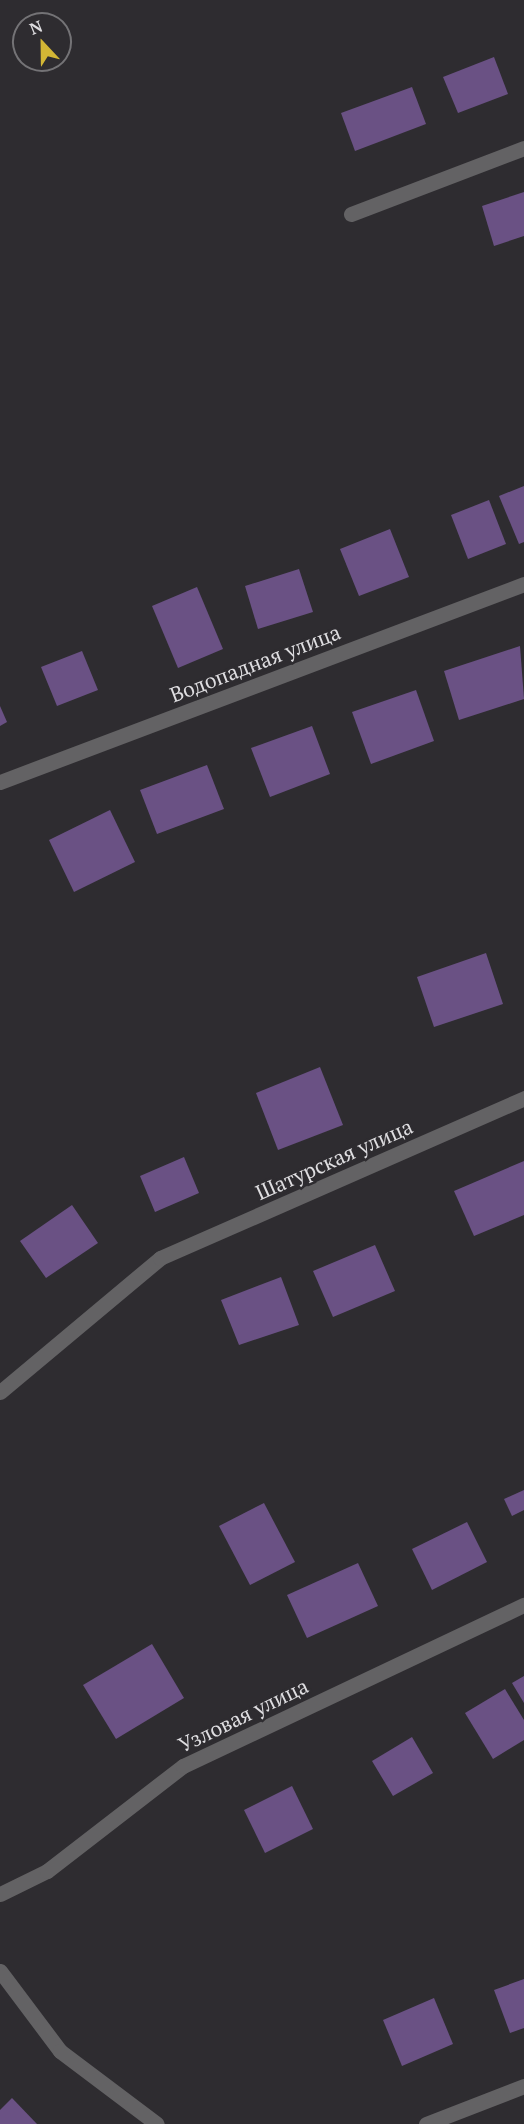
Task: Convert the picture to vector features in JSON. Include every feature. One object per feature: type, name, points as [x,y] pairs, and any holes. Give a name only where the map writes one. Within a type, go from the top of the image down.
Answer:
[{"type":"street","points":[[351,213],[524,148]]},
{"type":"street","name":"Водопадная улица","points":[[0,782],[524,584]]},
{"type":"street","name":"Шатурская улица","points":[[0,1392],[160,1258],[524,1098]]},
{"type":"street","name":"Узловая улица","points":[[0,1894],[47,1871],[183,1766],[524,1605]]},
{"type":"street","points":[[0,1971],[60,2051],[157,2124]]},
{"type":"street","points":[[426,2124],[524,2086]]},
{"type":"building","points":[[494,57],[508,94],[458,113],[443,77]]},
{"type":"building","points":[[412,87],[426,124],[355,151],[341,113]]},
{"type":"building","points":[[524,192],[524,236],[494,246],[482,206]]},
{"type":"building","points":[[524,486],[524,542],[519,544],[499,496]]},
{"type":"building","points":[[489,500],[506,544],[468,559],[451,515]]},
{"type":"building","points":[[390,529],[409,577],[359,596],[340,549]]},
{"type":"building","points":[[299,569],[313,612],[258,629],[245,586]]},
{"type":"building","points":[[197,587],[223,649],[178,668],[152,606]]},
{"type":"building","points":[[520,646],[524,699],[459,720],[444,671]]},
{"type":"building","points":[[82,651],[98,690],[57,706],[41,667]]},
{"type":"building","points":[[416,690],[434,741],[371,764],[352,712]]},
{"type":"building","points":[[0,706],[7,722],[0,726]]},
{"type":"building","points":[[312,726],[330,774],[270,797],[251,748]]},
{"type":"building","points":[[207,765],[224,809],[157,834],[140,790]]},
{"type":"building","points":[[110,810],[135,862],[74,892],[49,840]]},
{"type":"building","points":[[486,953],[503,1004],[434,1027],[417,977]]},
{"type":"building","points":[[320,1067],[343,1125],[278,1150],[256,1093]]},
{"type":"building","points":[[184,1157],[199,1193],[155,1212],[140,1176]]},
{"type":"building","points":[[524,1161],[524,1215],[474,1236],[454,1191]]},
{"type":"building","points":[[72,1205],[98,1243],[46,1278],[20,1241]]},
{"type":"building","points":[[375,1245],[395,1291],[333,1317],[313,1271]]},
{"type":"building","points":[[281,1277],[299,1325],[239,1345],[221,1300]]},
{"type":"building","points":[[524,1490],[524,1510],[512,1516],[504,1499]]},
{"type":"building","points":[[264,1503],[295,1562],[250,1585],[219,1526]]},
{"type":"building","points":[[467,1522],[487,1562],[432,1590],[412,1549]]},
{"type":"building","points":[[358,1563],[378,1606],[307,1638],[287,1595]]},
{"type":"building","points":[[152,1644],[184,1698],[116,1739],[83,1685]]},
{"type":"building","points":[[524,1676],[524,1703],[512,1683]]},
{"type":"building","points":[[505,1689],[524,1720],[524,1740],[493,1759],[465,1713]]},
{"type":"building","points":[[412,1737],[433,1773],[393,1796],[372,1761]]},
{"type":"building","points":[[292,1786],[313,1829],[265,1853],[244,1810]]},
{"type":"building","points":[[524,1979],[524,2028],[510,2033],[494,1990]]},
{"type":"building","points":[[434,1998],[453,2044],[402,2066],[383,2020]]},
{"type":"building","points":[[12,2098],[37,2124],[0,2124],[0,2110]]}]
